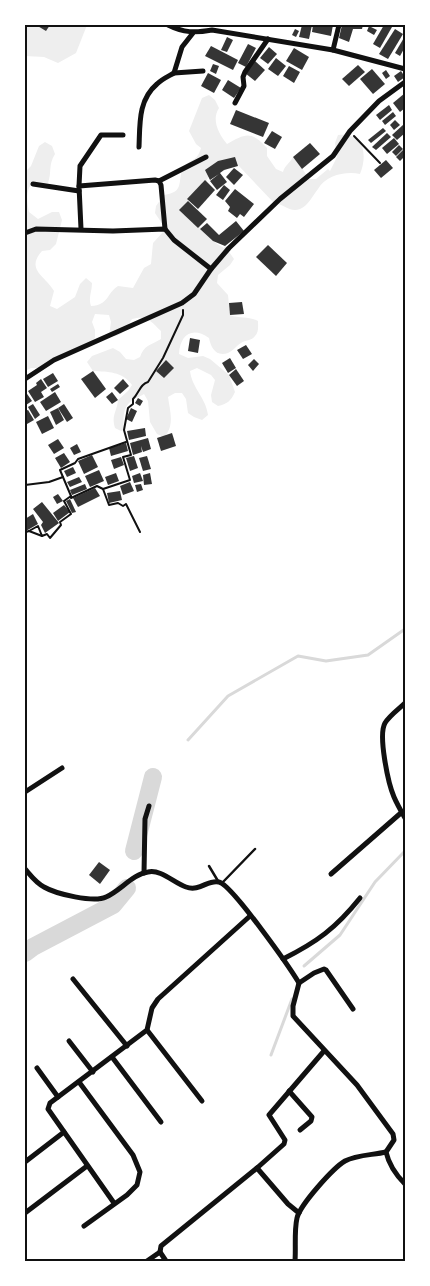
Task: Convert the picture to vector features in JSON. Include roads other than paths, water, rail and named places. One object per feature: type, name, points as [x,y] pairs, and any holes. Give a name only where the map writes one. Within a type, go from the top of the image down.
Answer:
[{"type":"street","points":[[168,25],[179,31],[193,33],[212,30],[333,50],[405,68]]},
{"type":"street","points":[[212,30],[217,25]]},
{"type":"street","points":[[333,50],[339,25]]},
{"type":"street","points":[[174,73],[182,47],[193,33]]},
{"type":"street","points":[[235,103],[244,86],[244,75],[268,39]]},
{"type":"street","points":[[139,147],[140,111],[147,96],[157,84],[174,73],[203,71]]},
{"type":"street","points":[[25,379],[54,360],[182,303],[194,294],[211,269],[230,248],[280,199],[333,156],[350,131],[379,101],[405,82]]},
{"type":"street","points":[[81,229],[80,166],[100,135],[123,135]]},
{"type":"street","points":[[33,184],[79,188],[158,181],[206,157]]},
{"type":"street","points":[[158,181],[161,185],[166,229],[174,240],[211,269]]},
{"type":"street","points":[[25,233],[36,229],[113,231],[166,229]]},
{"type":"street","points":[[331,874],[403,815],[393,794],[385,757],[383,731],[385,723],[405,703]]},
{"type":"street","points":[[25,792],[62,768]]},
{"type":"street","points":[[144,873],[145,819],[149,806]]},
{"type":"street","points":[[25,869],[35,881],[44,887],[53,891],[94,900],[103,899],[111,895],[144,873],[151,871],[193,889],[220,883],[250,916],[299,983]]},
{"type":"street","points":[[283,959],[323,936],[339,923],[360,898]]},
{"type":"street","points":[[114,1203],[48,1109],[50,1103],[147,1030],[152,1008],[158,998],[250,916]]},
{"type":"street","points":[[295,1261],[296,1225],[299,1213],[312,1194],[344,1162],[386,1152],[394,1138],[388,1125],[357,1085],[293,1016],[293,1006],[299,983],[324,969],[353,1009]]},
{"type":"street","points":[[73,979],[127,1046]]},
{"type":"street","points":[[147,1030],[202,1101]]},
{"type":"street","points":[[69,1041],[93,1072]]},
{"type":"street","points":[[166,1261],[160,1252],[160,1246],[257,1168],[286,1142],[269,1115],[324,1051]]},
{"type":"street","points":[[112,1057],[161,1122]]},
{"type":"street","points":[[37,1068],[58,1097]]},
{"type":"street","points":[[79,1082],[133,1155],[140,1172],[137,1185],[127,1195],[84,1226]]},
{"type":"street","points":[[289,1091],[312,1117],[311,1121],[300,1130]]},
{"type":"street","points":[[25,1153],[27,1160],[64,1132]]},
{"type":"street","points":[[386,1152],[392,1169],[405,1184]]},
{"type":"street","points":[[25,1214],[87,1166]]},
{"type":"street","points":[[257,1168],[288,1204],[299,1213]]},
{"type":"street","points":[[147,1261],[160,1252]]},
{"type":"lane","points":[[209,866],[220,883],[254,849]]},
{"type":"waterway","points":[[188,740],[228,696],[298,656],[326,661],[368,655],[405,629]]},
{"type":"waterway","points":[[134,851],[153,777]]},
{"type":"waterway","points":[[304,966],[340,935],[375,882],[405,851]]},
{"type":"waterway","points":[[25,953],[113,905],[127,888]]},
{"type":"waterway","points":[[271,1055],[292,999]]}]
